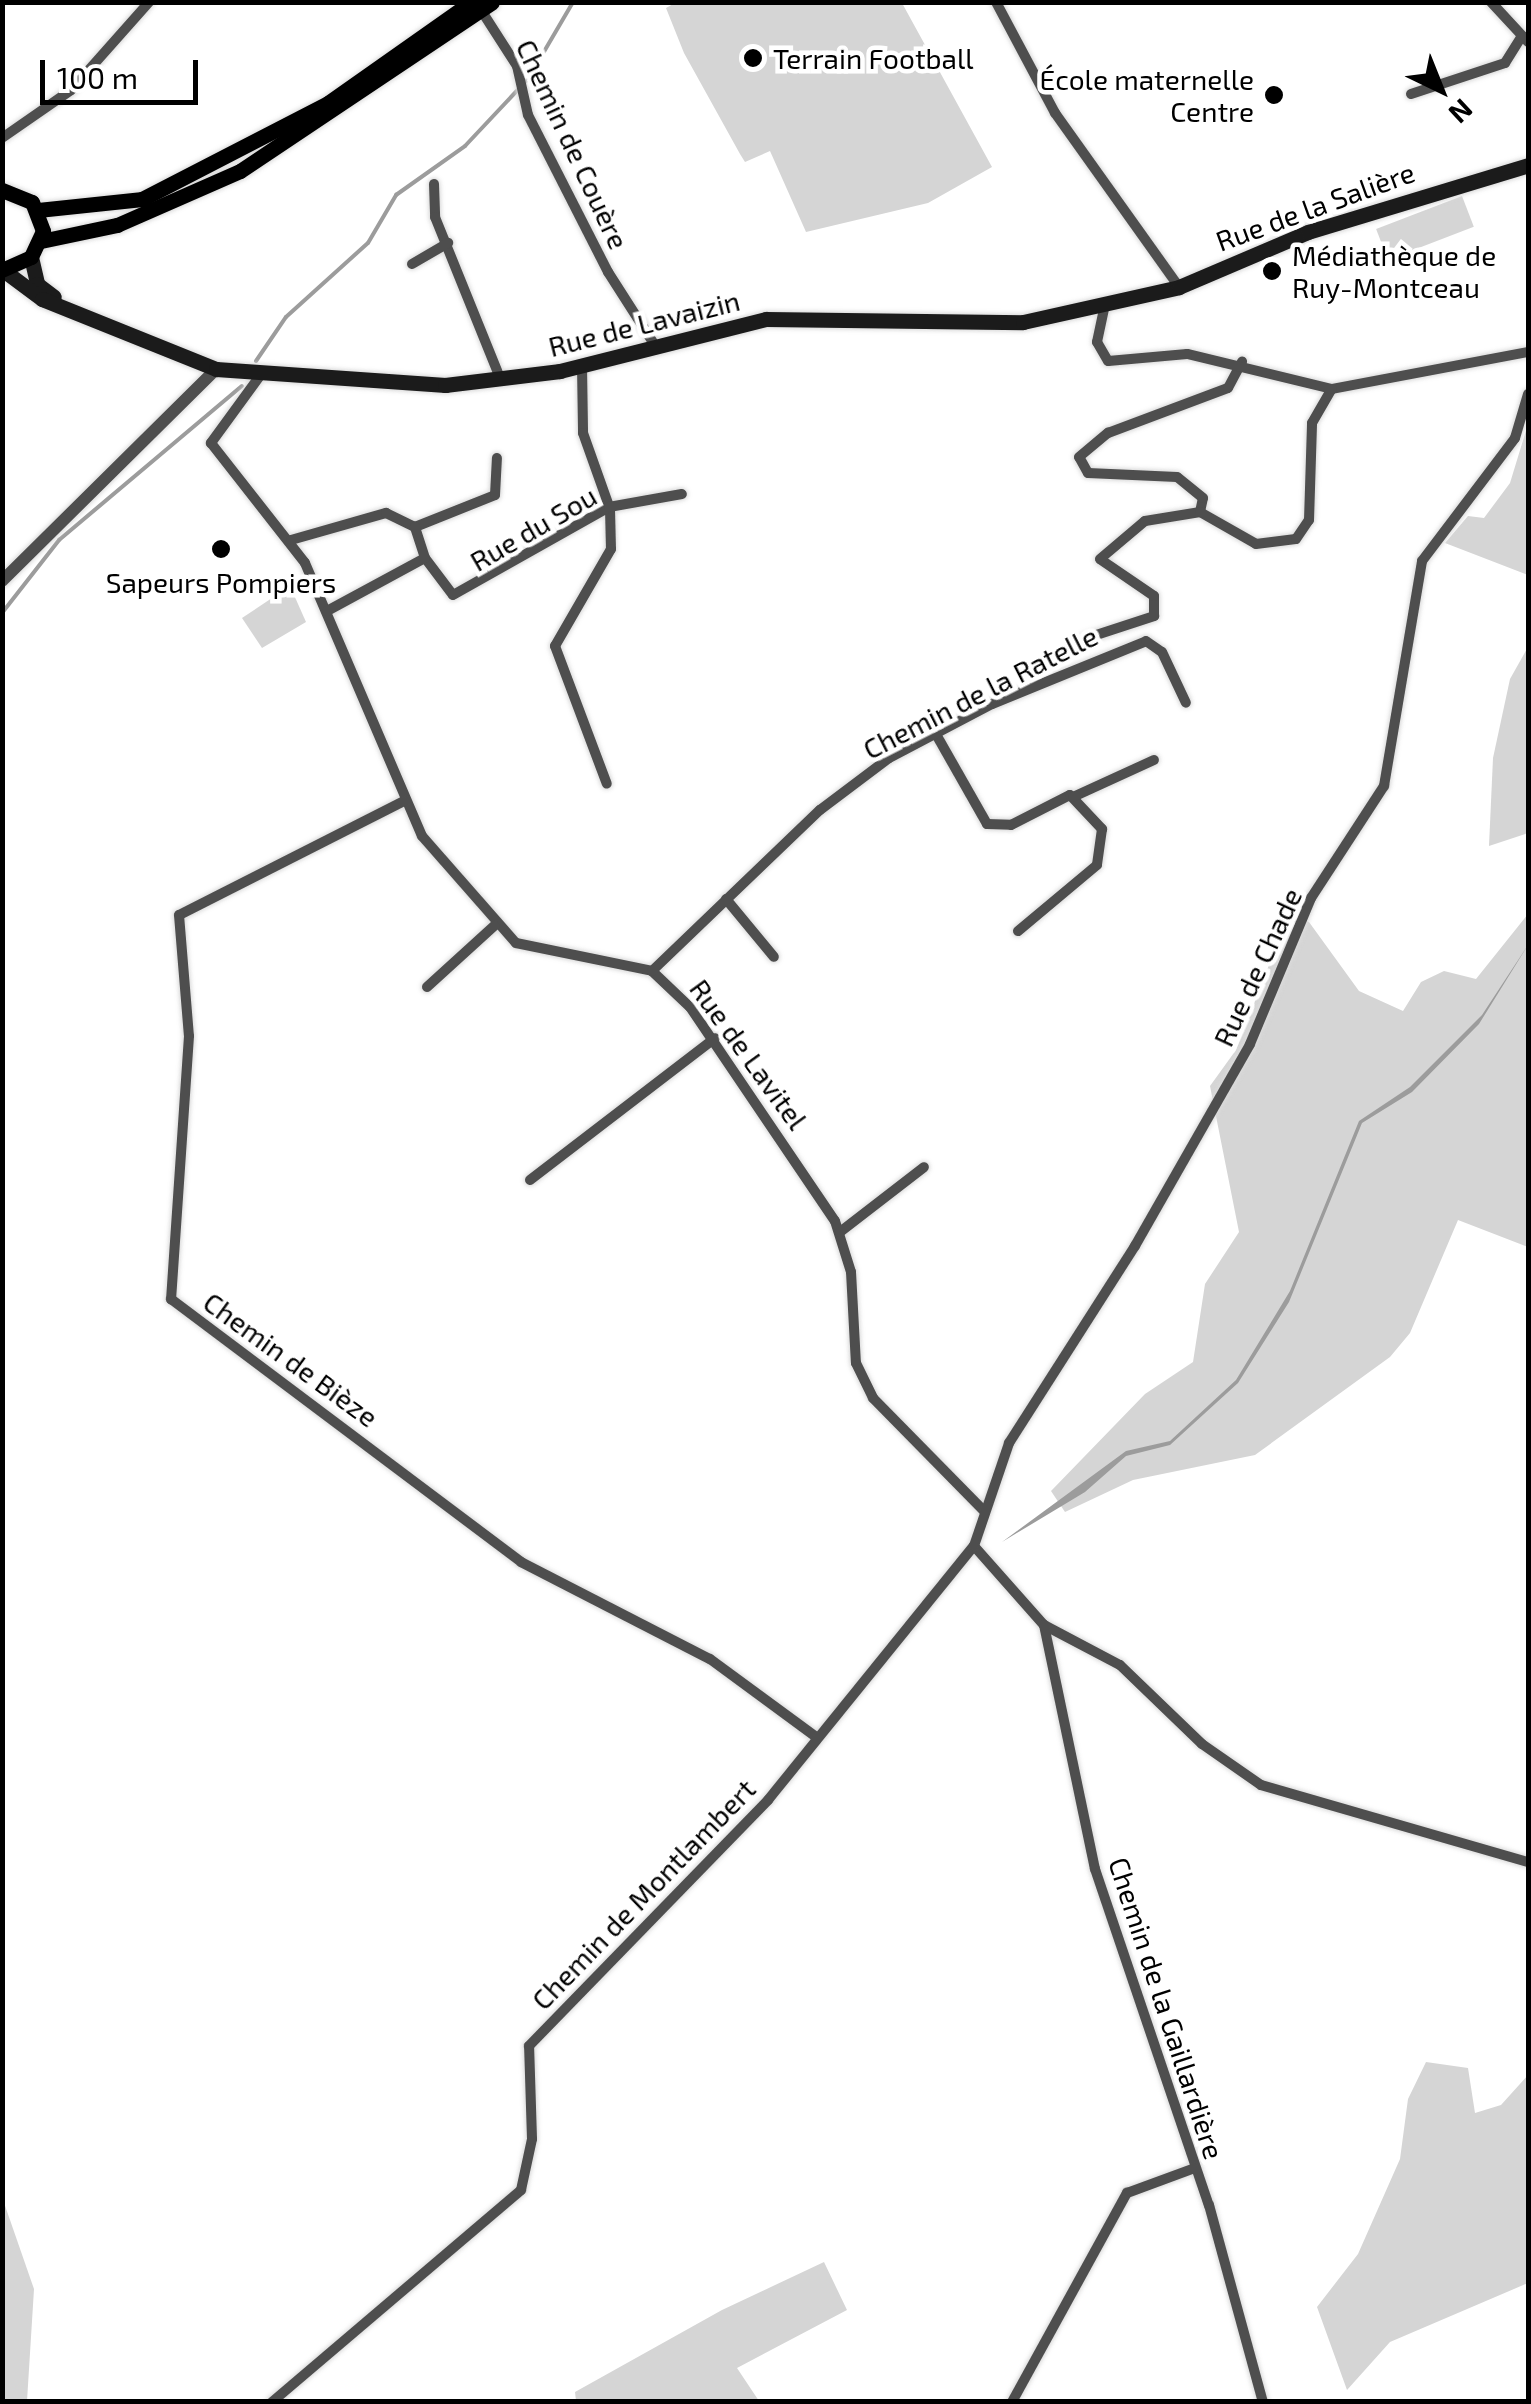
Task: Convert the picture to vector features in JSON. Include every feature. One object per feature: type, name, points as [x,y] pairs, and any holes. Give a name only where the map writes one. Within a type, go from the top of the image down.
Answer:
[{"type":"main road","points":[[4,188],[38,210],[142,199],[328,103],[481,5]]},
{"type":"main road","points":[[41,241],[143,216],[240,170],[481,5]]},
{"type":"main road","name":"Rue de la Salière","points":[[1179,286],[1308,232],[1528,166]]},
{"type":"main road","points":[[3,270],[32,258],[41,241],[38,210]]},
{"type":"main road","name":"Rue de Lavaizin","points":[[32,258],[46,294],[124,332]]},
{"type":"main road","name":"Rue de Lavaizin","points":[[3,270],[30,293],[216,369],[418,385],[502,380],[582,366],[766,319],[942,326],[1105,305],[1179,286]]},
{"type":"street","points":[[2,138],[71,90],[149,2]]},
{"type":"street","points":[[996,2],[1055,113],[1179,286]]},
{"type":"street","points":[[1410,94],[1505,63],[1525,39],[1491,2]]},
{"type":"street","name":"Chemin de Couère","points":[[481,5],[517,66],[528,114],[608,272],[656,346]]},
{"type":"street","points":[[434,184],[448,244],[502,380]]},
{"type":"street","points":[[412,264],[448,244]]},
{"type":"street","points":[[1105,305],[1097,342],[1108,361],[1187,354],[1242,362],[1332,389],[1528,352]]},
{"type":"street","points":[[1200,512],[1203,498],[1177,476],[1088,474],[1079,457],[1108,433],[1228,388],[1242,362]]},
{"type":"street","points":[[582,366],[584,433],[609,507],[610,549],[554,646],[607,784]]},
{"type":"street","points":[[2,581],[216,369]]},
{"type":"street","name":"Rue de Lavitel","points":[[262,373],[211,443],[291,540],[327,611],[404,802],[494,926],[532,950],[652,970],[715,1038],[840,1232],[856,1363],[873,1398],[984,1511]]},
{"type":"street","points":[[1084,638],[1154,616],[1154,596],[1106,568],[1103,548],[1146,520],[1200,512],[1256,544],[1296,539],[1309,520],[1312,423],[1332,389]]},
{"type":"street","name":"Rue de Chade","points":[[974,1546],[1009,1443],[1250,1044],[1311,898],[1384,786],[1422,561],[1515,438],[1528,394]]},
{"type":"street","points":[[291,540],[386,514],[415,527],[494,495],[497,458]]},
{"type":"street","name":"Rue du Sou","points":[[415,527],[424,558],[453,596],[563,542],[609,507],[682,494]]},
{"type":"street","name":"Rue du Sou","points":[[327,611],[424,558]]},
{"type":"street","name":"Chemin de la Ratelle","points":[[652,970],[820,810],[889,758],[1078,662],[1146,641],[1162,652],[1186,703]]},
{"type":"street","points":[[936,736],[987,824],[1011,824],[1154,760]]},
{"type":"street","points":[[1018,931],[1102,858],[1094,811],[1073,797]]},
{"type":"street","name":"Chemin de Bièze","points":[[404,802],[179,916],[190,1036],[170,1299],[521,1562],[710,1659],[816,1737]]},
{"type":"street","points":[[726,899],[774,957]]},
{"type":"street","points":[[426,986],[494,926]]},
{"type":"street","points":[[530,1180],[715,1038]]},
{"type":"street","points":[[840,1232],[924,1167]]},
{"type":"street","points":[[974,1546],[1044,1625],[1120,1665],[1202,1744],[1261,1786],[1528,1862]]},
{"type":"street","name":"Chemin de Montlambert","points":[[272,2402],[521,2190],[532,2139],[529,2046],[664,1913],[974,1546]]},
{"type":"street","name":"Chemin de la Gaillardière","points":[[1044,1625],[1095,1869],[1195,2168],[1263,2402]]},
{"type":"street","points":[[1012,2402],[1126,2193],[1195,2168]]},
{"type":"shaded area","points":[[675,3],[902,3],[992,167],[928,203],[806,232],[770,151],[745,162],[740,154],[684,53],[666,8]]},
{"type":"shaded area","points":[[1462,196],[1474,227],[1388,260],[1376,229]]},
{"type":"shaded area","points":[[1528,424],[1528,575],[1445,543],[1468,516],[1484,518],[1510,483]]},
{"type":"shaded area","points":[[290,586],[306,622],[262,648],[242,618]]},
{"type":"shaded area","points":[[1528,647],[1528,833],[1489,846],[1493,758],[1510,679]]},
{"type":"shaded area","points":[[1528,914],[1528,1247],[1458,1220],[1410,1333],[1390,1357],[1255,1455],[1133,1480],[1065,1512],[1051,1491],[1145,1394],[1193,1362],[1205,1284],[1239,1232],[1210,1086],[1236,1050],[1288,916],[1309,922],[1359,991],[1403,1011],[1421,982],[1444,971],[1476,979]]},
{"type":"shaded area","points":[[1528,945],[1479,1024],[1412,1092],[1362,1123],[1289,1302],[1238,1383],[1170,1445],[1126,1456],[1085,1492],[1002,1542],[1126,1451],[1170,1441],[1236,1380],[1290,1291],[1359,1121],[1410,1087],[1482,1015]]},
{"type":"shaded area","points":[[1426,2062],[1468,2068],[1475,2113],[1501,2105],[1528,2075],[1528,2283],[1390,2342],[1347,2390],[1317,2307],[1358,2254],[1400,2159],[1408,2099]]},
{"type":"shaded area","points":[[2,2197],[34,2289],[27,2401],[3,2401]]},
{"type":"shaded area","points":[[824,2262],[847,2310],[737,2368],[759,2401],[576,2401],[575,2392],[722,2310]]},
{"type":"waterway","points":[[256,361],[286,317],[368,243],[396,195],[465,146],[528,79],[573,2]]},
{"type":"waterway","points":[[2,613],[59,540],[242,386]]},
{"type":"place","name":"Terrain Football","points":[[753,58]]},
{"type":"place","name":"École maternelle Centre","points":[[1274,95]]},
{"type":"place","name":"Médiathèque de Ruy-Montceau","points":[[1272,271]]},
{"type":"place","name":"Sapeurs Pompiers","points":[[221,549]]}]
